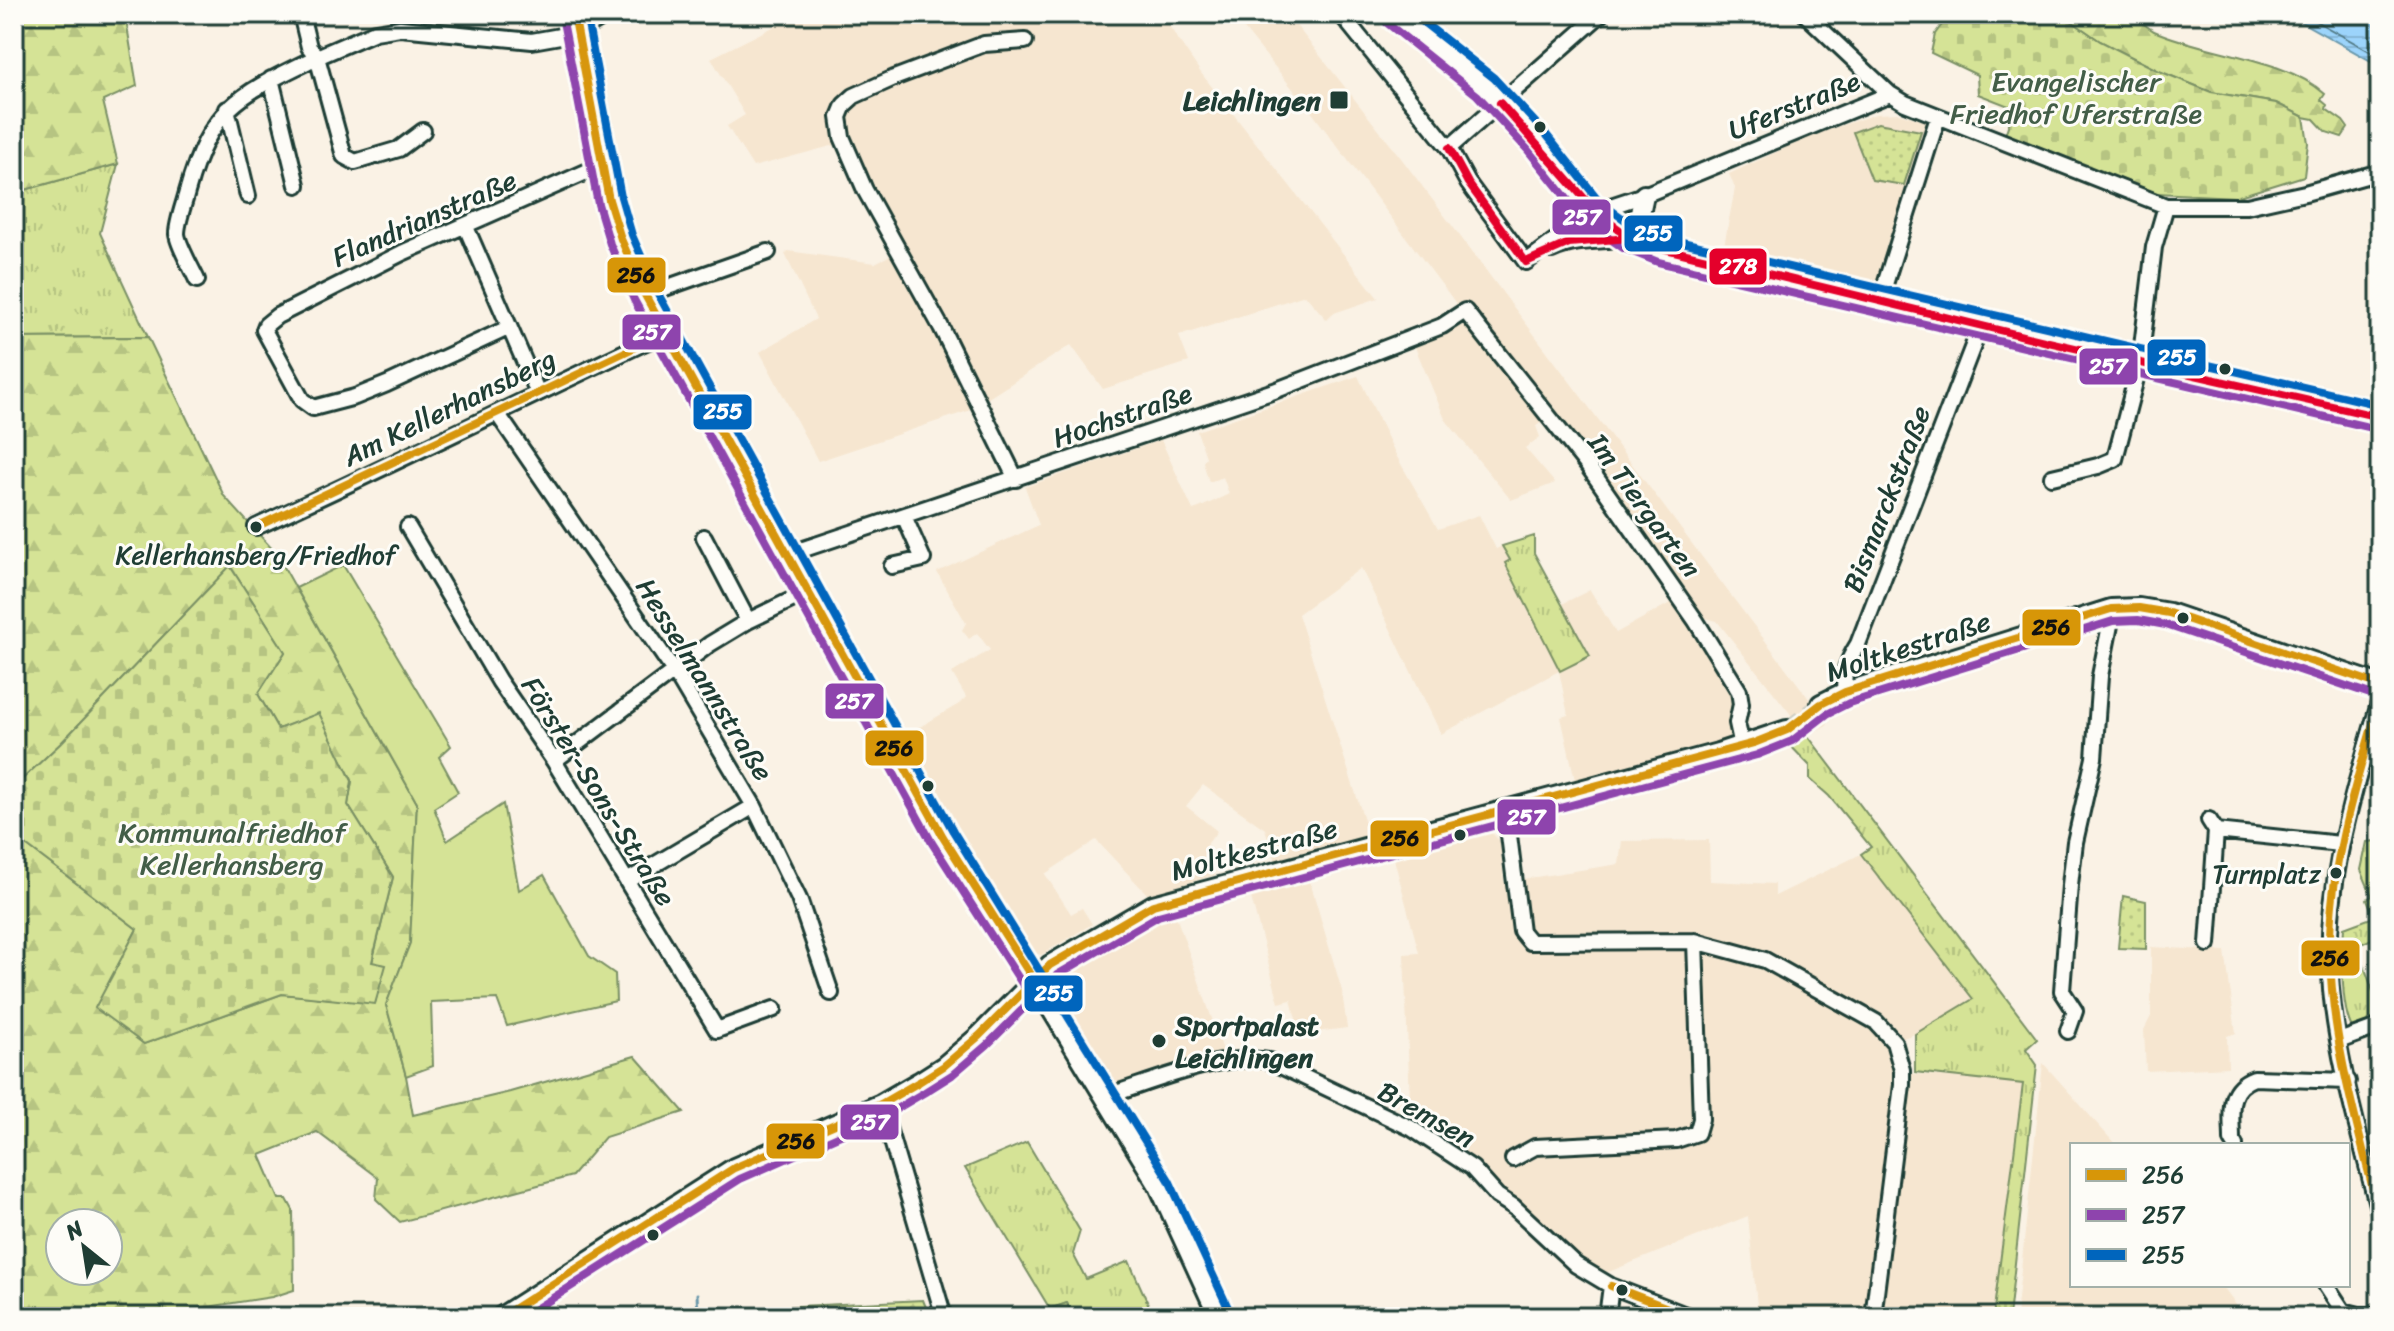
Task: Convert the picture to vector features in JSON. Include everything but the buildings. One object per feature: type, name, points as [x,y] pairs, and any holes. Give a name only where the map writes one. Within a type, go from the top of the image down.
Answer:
[{"type":"main road","points":[[1394,14],[1485,86],[1536,141],[1593,212],[1637,241],[2140,363],[2380,417]]},
{"type":"main road","points":[[575,23],[602,165],[621,239],[645,295],[943,837],[1168,1203],[1219,1317]]},
{"type":"main road","points":[[1637,241],[1644,195]]},
{"type":"main road","name":"Moltkestraße","points":[[1821,704],[1845,692],[2110,610],[2139,608],[2169,613],[2380,685]]},
{"type":"main road","name":"Moltkestraße","points":[[501,1317],[734,1168],[881,1104],[944,1066],[979,1036],[1050,965],[1153,905],[1742,746],[1787,730]]},
{"type":"street","points":[[301,14],[309,47],[317,57],[344,156],[355,162],[399,149],[423,131]]},
{"type":"street","points":[[197,280],[177,235],[194,167],[211,131],[227,109],[271,79],[387,29],[532,41],[575,23],[609,14]]},
{"type":"street","points":[[1341,14],[1449,148],[1468,183],[1526,262],[1569,243],[1637,241]]},
{"type":"street","points":[[1449,148],[1601,14]]},
{"type":"street","points":[[1805,14],[1890,94]]},
{"type":"street","points":[[1016,479],[941,327],[865,190],[842,137],[839,117],[844,105],[854,96],[894,78],[984,44],[1025,41]]},
{"type":"street","points":[[271,79],[297,185]]},
{"type":"street","name":"Uferstraße","points":[[1526,262],[1593,212],[1644,195],[1890,94],[1938,117],[2166,206],[2247,206],[2380,172]]},
{"type":"street","points":[[227,109],[248,196]]},
{"type":"street","points":[[1880,300],[1938,117]]},
{"type":"street","name":"Flandrianstraße","points":[[508,328],[376,388],[313,408],[302,400],[264,330],[270,322],[388,260],[602,165]]},
{"type":"street","points":[[2052,477],[2115,459],[2140,363],[2154,247],[2166,206]]},
{"type":"street","points":[[466,227],[538,393]]},
{"type":"street","points":[[645,295],[768,252]]},
{"type":"street","name":"Hochstraße","points":[[789,554],[1352,363],[1442,326],[1465,311]]},
{"type":"street","name":"Im Tiergarten","points":[[1465,311],[1588,466],[1696,621],[1739,691],[1741,704],[1737,723],[1742,746]]},
{"type":"street","name":"Bismarckstraße","points":[[1845,692],[1842,678],[1849,657],[1858,644],[1981,325]]},
{"type":"street","name":"Am Kellerhansberg","points":[[256,527],[665,333]]},
{"type":"street","name":"Hesselmannstraße","points":[[497,413],[674,671],[754,806],[799,899],[831,993]]},
{"type":"street","points":[[892,566],[923,559],[904,516]]},
{"type":"street","name":"Förster-Sons-Straße","points":[[408,527],[506,693],[554,761],[717,1030],[774,1009]]},
{"type":"street","points":[[704,537],[748,621]]},
{"type":"street","points":[[554,761],[710,644],[748,621],[810,591]]},
{"type":"street","points":[[2068,1031],[2075,1011],[2062,991],[2070,885],[2075,842],[2094,758],[2100,676],[2111,620],[2110,610]]},
{"type":"street","points":[[2380,700],[2340,844],[2330,966],[2339,1041],[2380,1217]]},
{"type":"street","points":[[627,881],[754,806]]},
{"type":"street","points":[[1506,811],[1521,931],[1526,939],[1534,943],[1695,941],[1717,945],[1773,963],[1876,1022],[1894,1042],[1902,1070],[1902,1085],[1873,1317]]},
{"type":"street","points":[[2208,944],[2213,826],[2340,844]]},
{"type":"street","points":[[1513,1159],[1535,1147],[1676,1140],[1697,1133],[1701,1119],[1695,941]]},
{"type":"street","points":[[2339,1041],[2380,1026]]},
{"type":"street","name":"Bremsen","points":[[1104,1097],[1226,1062],[1249,1059],[1270,1061],[1411,1128],[1472,1168],[1497,1196],[1514,1207],[1576,1265],[1611,1286],[1691,1317]]},
{"type":"street","points":[[2234,1143],[2233,1096],[2240,1083],[2254,1078],[2348,1081]]},
{"type":"street","points":[[881,1104],[944,1317]]},
{"type":"street","points":[[1607,1317],[1611,1286]]},
{"type":"street","points":[[2327,1287],[2343,1311],[2380,1315]]},
{"type":"shaded area","points":[[799,14],[1161,14],[1201,73],[1378,298],[1334,313],[1327,320],[1305,295],[1179,336],[1189,362],[1103,389],[1071,345],[968,411],[818,461],[760,352],[816,319],[785,254],[788,251],[875,263],[903,249],[855,154],[846,123],[835,145],[753,167],[727,126],[745,115],[711,58]]},
{"type":"shaded area","points":[[1232,14],[1287,14],[1401,158],[1828,724],[1808,736],[1717,621],[1702,617],[1646,541],[1545,420],[1536,426],[1540,437],[1525,448],[1555,483],[1511,500],[1445,419],[1415,347],[1470,322],[1310,110]]},
{"type":"shaded area","points":[[1899,113],[1927,122],[1888,262],[1873,285],[1723,251],[1735,188],[1729,174],[1813,135],[1876,114]]},
{"type":"shaded area","points":[[1358,376],[1397,457],[1438,529],[1479,515],[1496,549],[1502,546],[1511,560],[1505,564],[1560,671],[1590,655],[1562,604],[1590,590],[1616,633],[1672,602],[1727,680],[1736,698],[1733,737],[1575,780],[1561,717],[1568,715],[1559,671],[1441,734],[1361,568],[1298,614],[1369,835],[1276,861],[1265,829],[1203,785],[1186,806],[1217,831],[1206,846],[1215,875],[1148,895],[1096,840],[1045,874],[1071,914],[1082,908],[1092,924],[1041,955],[1029,951],[901,738],[959,704],[966,697],[952,673],[990,650],[977,633],[969,639],[962,630],[966,623],[937,572],[1039,525],[1025,487],[1161,440],[1193,510],[1199,508],[1229,494],[1223,477],[1209,482],[1203,462],[1206,457],[1197,431]]},
{"type":"shaded area","points":[[1486,827],[1500,841],[1504,882],[1619,864],[1622,841],[1709,840],[1710,881],[1775,884],[1775,896],[1861,854],[1973,999],[1915,1034],[1887,1043],[1893,1072],[2023,1083],[1993,1317],[1762,1317],[1758,1315],[1748,1216],[1601,1275],[1579,1262],[1468,1156],[1411,1125],[1404,954],[1419,953],[1393,855]]},
{"type":"shaded area","points":[[1308,875],[1342,991],[1347,1028],[1300,1034],[1291,1000],[1279,1003],[1249,890]]},
{"type":"shaded area","points":[[1174,910],[1225,1056],[1118,1087],[1106,1074],[1050,984],[1058,971],[1116,934]]},
{"type":"shaded area","points":[[2151,947],[2225,951],[2236,1033],[2227,1036],[2228,1067],[2146,1071],[2144,1030],[2151,1016]]},
{"type":"shaded area","points":[[2043,1063],[2114,1143],[2070,1143],[2070,1287],[2222,1287],[2245,1317],[2016,1317]]},
{"type":"green space","points":[[14,14],[125,14],[137,86],[103,101],[118,164],[14,193]]},
{"type":"green space","name":"Evangelischer Friedhof Uferstraße","points":[[1950,14],[2061,14],[2100,41],[2159,71],[2211,92],[2276,103],[2304,117],[2308,143],[2304,176],[2236,197],[2156,193],[2005,135],[2014,108],[1978,94],[1977,75],[1931,53],[1935,34]]},
{"type":"green space","points":[[2061,14],[2129,14],[2154,31],[2175,39],[2288,72],[2325,94],[2321,100],[2327,105],[2326,109],[2348,128],[2342,137],[2326,132],[2314,119],[2276,103],[2211,92],[2159,71],[2100,41]]},
{"type":"green space","points":[[1878,123],[1921,131],[1904,185],[1872,180],[1853,132]]},
{"type":"green space","points":[[118,164],[100,233],[148,337],[14,338],[14,193]]},
{"type":"green space","points":[[148,337],[224,496],[276,553],[417,803],[410,943],[386,1005],[406,1076],[413,1115],[510,1092],[635,1056],[684,1112],[605,1137],[572,1176],[400,1222],[376,1199],[378,1178],[317,1132],[260,1155],[279,1199],[287,1199],[293,1210],[294,1290],[272,1297],[144,1317],[14,1317],[14,836],[137,929],[96,1008],[144,1044],[282,994],[375,1003],[385,965],[372,963],[393,877],[348,805],[352,780],[318,714],[278,729],[258,694],[285,652],[230,566],[61,743],[14,787],[14,338]]},
{"type":"green space","points":[[1534,536],[1534,553],[1590,656],[1560,671],[1505,563],[1510,560],[1502,546]]},
{"type":"green space","points":[[343,565],[451,746],[439,757],[458,792],[434,808],[447,841],[503,804],[519,890],[544,875],[589,956],[615,974],[616,1001],[507,1026],[497,999],[431,1002],[433,1066],[406,1076],[386,1005],[410,943],[417,803],[296,588]]},
{"type":"green space","name":"Kommunalfriedhof Kellerhansberg","points":[[230,566],[285,652],[258,694],[278,729],[319,713],[352,781],[348,805],[393,877],[372,962],[386,965],[375,1004],[282,994],[144,1044],[95,1008],[137,929],[14,836],[14,787],[61,743]]},
{"type":"green space","points":[[1802,728],[2037,1039],[2026,1049],[2037,1065],[2009,1317],[1993,1317],[2023,1084],[1915,1072],[1915,1034],[1973,999],[1861,854],[1871,847],[1829,796],[1810,779],[1810,766],[1786,741]]},
{"type":"green space","points":[[2380,777],[2380,935],[2357,946],[2380,1011],[2380,1019],[2352,1028],[2344,993],[2344,928],[2374,917],[2367,899],[2372,896],[2361,870],[2367,842],[2376,841],[2379,802],[2372,802]]},
{"type":"green space","points":[[2123,896],[2146,901],[2146,949],[2118,948]]},
{"type":"green space","points":[[1027,1142],[1080,1231],[1073,1254],[1086,1279],[1129,1261],[1154,1317],[1073,1317],[1067,1303],[1050,1309],[965,1168]]},
{"type":"green space","points":[[923,1300],[930,1317],[698,1317],[697,1311]]},
{"type":"green space","points":[[1067,1303],[1073,1317],[1025,1317]]},
{"type":"water","points":[[2287,14],[2372,14],[2380,19],[2380,66]]},
{"type":"waterway","points":[[697,1294],[698,1317]]},
{"type":"tunnel","points":[[1787,730],[1821,704]]},
{"type":"transit line","name":"256","points":[[574,14],[609,200],[621,239],[645,295],[943,837],[1033,979]]},
{"type":"transit line","name":"255","points":[[586,14],[621,197],[632,235],[656,290],[953,831],[1169,1180],[1230,1312]]},
{"type":"transit line","name":"255","points":[[1413,14],[1494,78],[1545,133],[1601,203],[1635,227],[1665,238],[2380,405]]},
{"type":"transit line","name":"257","points":[[562,16],[598,204],[610,244],[634,300],[932,843],[1023,985]]},
{"type":"transit line","name":"257","points":[[1387,23],[1477,95],[1527,149],[1585,221],[1623,248],[1658,262],[2377,429]]},
{"type":"transit line","name":"278","points":[[1500,103],[1598,214],[1628,236],[1645,244],[2044,341],[2380,417]]},
{"type":"transit line","name":"278","points":[[1449,148],[1468,183],[1526,262]]},
{"type":"transit line","name":"278","points":[[1526,262],[1569,243],[1629,238],[1640,242]]},
{"type":"transit line","name":"256","points":[[256,527],[665,333]]},
{"type":"transit line","name":"256","points":[[501,1317],[734,1168],[881,1104],[919,1082],[944,1066],[979,1036],[1050,965],[1153,905],[1754,743],[1787,730],[1821,704],[1845,692],[2111,609],[2139,608],[2169,613],[2380,685]]},
{"type":"transit line","name":"257","points":[[523,1317],[740,1179],[886,1115],[952,1075],[987,1045],[1057,975],[1158,916],[1757,755],[1792,741],[1827,714],[1849,703],[2113,621],[2138,620],[2166,625],[2376,696]]},
{"type":"transit line","name":"256","points":[[2380,700],[2345,826],[2334,890],[2330,955],[2341,1055],[2380,1217]]},
{"type":"transit line","name":"256","points":[[1611,1286],[1691,1317]]},
{"type":"place","name":"Leichlingen","points":[[1339,100]]},
{"type":"place","name":"Kellerhansberg/Friedhof","points":[[256,527]]},
{"type":"place","name":"Turnplatz","points":[[2336,873]]},
{"type":"place","name":"Sportpalast Leichlingen","points":[[1159,1041]]}]
